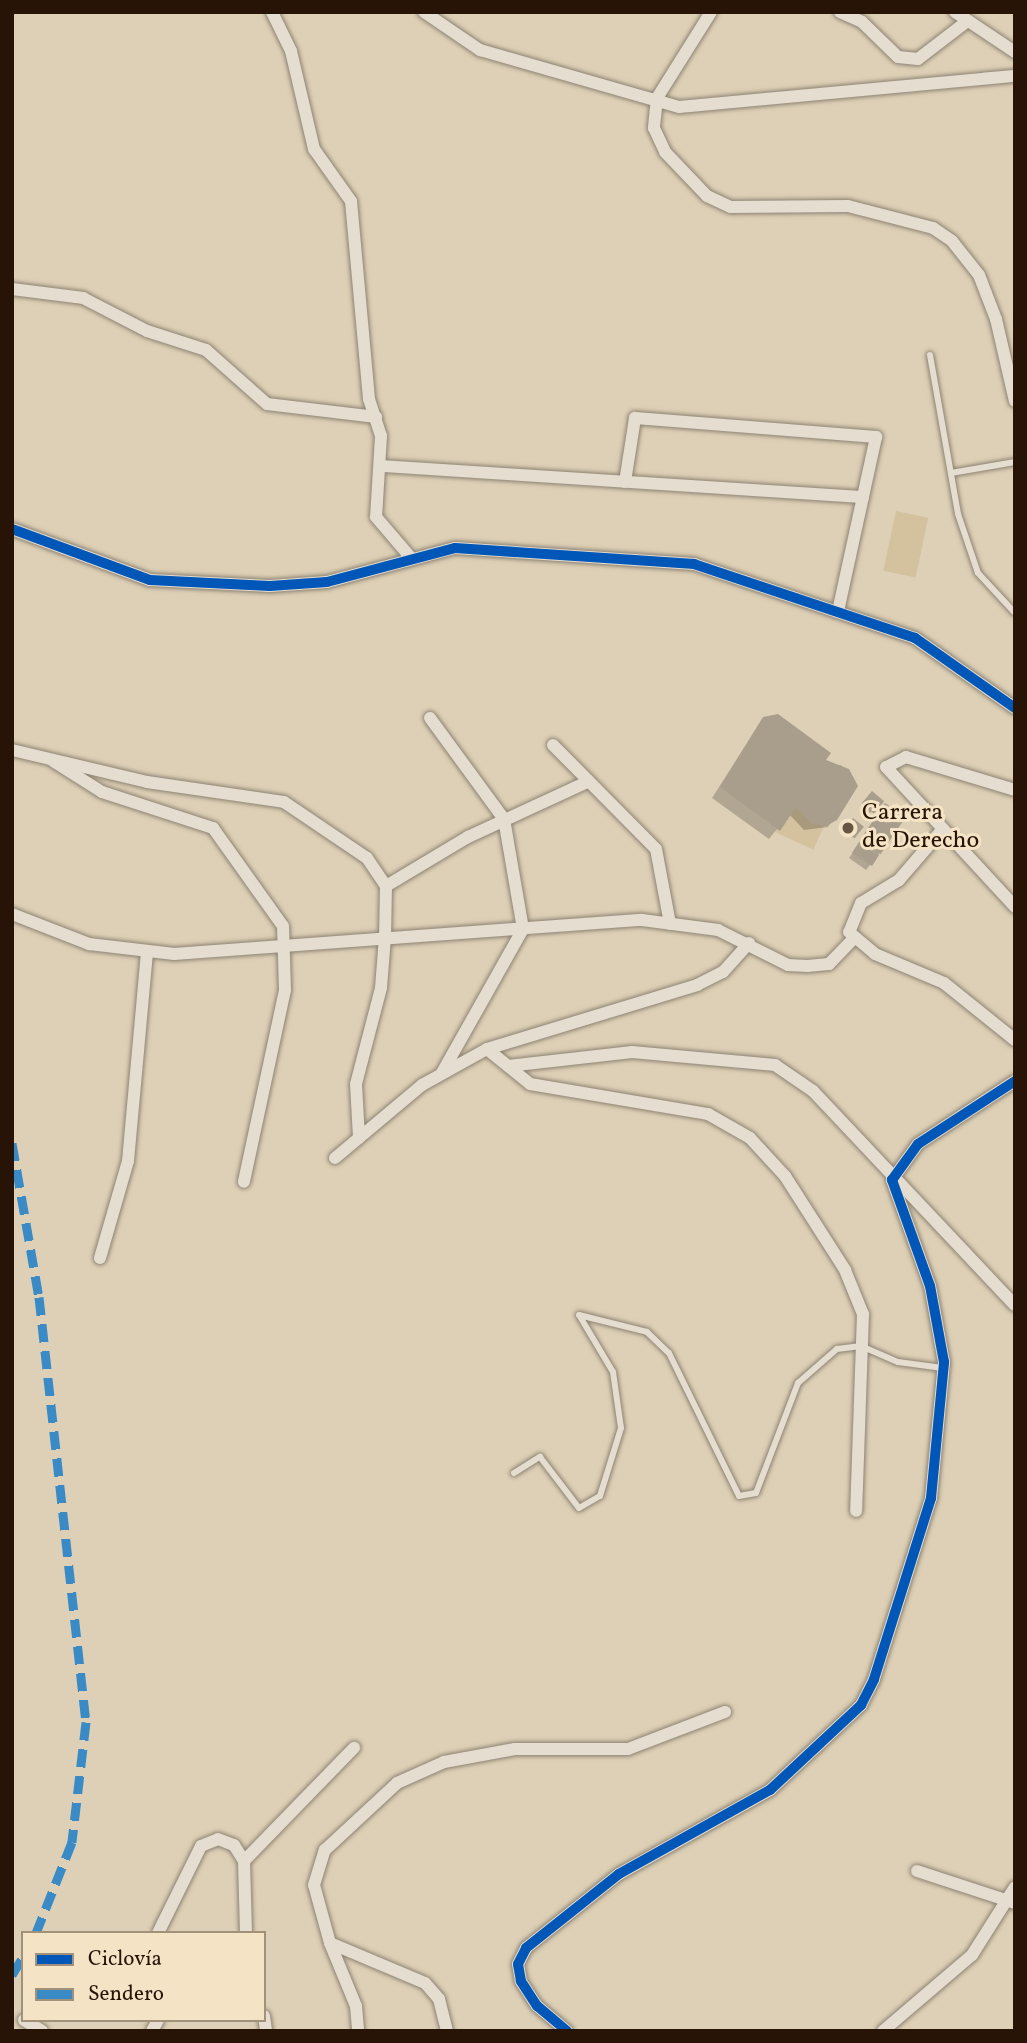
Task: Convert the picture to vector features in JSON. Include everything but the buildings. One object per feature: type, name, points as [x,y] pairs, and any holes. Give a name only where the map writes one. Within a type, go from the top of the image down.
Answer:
[{"type":"street","points":[[272,12],[291,51],[314,149],[351,201],[382,466],[376,517],[412,559]]},
{"type":"street","points":[[424,12],[480,50],[657,98],[679,107],[1015,76]]},
{"type":"street","points":[[710,12],[657,98],[655,137],[707,196],[752,209],[848,206],[933,228],[952,241],[979,275],[996,319],[1015,401]]},
{"type":"street","points":[[840,12],[856,15],[898,57],[918,59],[965,23]]},
{"type":"street","points":[[955,12],[965,23],[1015,52]]},
{"type":"street","points":[[12,289],[83,298],[147,331],[206,350],[267,404],[376,418]]},
{"type":"street","points":[[625,482],[635,418],[876,437],[838,612]]},
{"type":"street","points":[[382,466],[863,498]]},
{"type":"street","points":[[12,529],[150,580],[292,585],[455,548],[500,548],[694,564],[915,638],[1015,708]]},
{"type":"street","points":[[430,718],[504,819],[523,929],[441,1075]]},
{"type":"street","points":[[553,745],[656,849],[670,924]]},
{"type":"street","points":[[12,750],[41,754],[147,782],[284,802],[367,858],[386,886],[385,937],[381,988],[356,1084],[359,1138]]},
{"type":"street","points":[[41,754],[102,792],[213,828],[278,916],[285,942],[285,990],[244,1182]]},
{"type":"street","points":[[1015,790],[937,764],[894,760],[887,767],[1015,908]]},
{"type":"street","points":[[386,886],[504,819],[589,781]]},
{"type":"street","points":[[942,830],[899,880],[861,903],[849,932],[853,939],[944,983],[1015,1040]]},
{"type":"street","points":[[12,914],[89,944],[147,951],[642,920],[718,930],[749,943],[788,965],[807,966],[828,964],[853,939]]},
{"type":"street","points":[[335,1158],[441,1075],[487,1049],[697,985],[723,972],[749,943]]},
{"type":"street","points":[[100,1258],[128,1161],[147,951]]},
{"type":"street","points":[[487,1049],[530,1084],[708,1114],[750,1138],[785,1176],[845,1270],[863,1314],[856,1511]]},
{"type":"street","points":[[508,1066],[632,1052],[775,1065],[813,1091],[892,1180],[951,1233],[1015,1305]]},
{"type":"street","points":[[892,1180],[918,1144],[1015,1081]]},
{"type":"street","points":[[567,2031],[537,2006],[521,1981],[518,1964],[526,1948],[619,1874],[770,1790],[861,1705],[931,1498],[943,1368],[930,1286],[892,1180]]},
{"type":"street","points":[[358,2031],[356,2006],[330,1943],[314,1885],[325,1850],[397,1783],[444,1762],[515,1749],[628,1749],[725,1713]]},
{"type":"street","points":[[244,1861],[354,1748]]},
{"type":"street","points":[[159,1931],[201,1846],[218,1839],[234,1845],[244,1861],[246,1931]]},
{"type":"street","points":[[917,1871],[1009,1902]]},
{"type":"street","points":[[883,2031],[972,1955],[1009,1902],[1015,1887]]},
{"type":"street","points":[[330,1943],[425,1983],[439,1999],[447,2031]]},
{"type":"street","points":[[26,2022],[42,2031]]},
{"type":"lane","points":[[930,355],[951,473],[978,573],[1015,613]]},
{"type":"lane","points":[[951,473],[1015,462]]},
{"type":"lane","points":[[514,1473],[540,1457],[579,1508],[600,1496],[621,1428],[613,1371],[579,1315],[647,1332],[669,1353],[733,1487],[750,1497],[798,1383],[836,1349],[861,1346],[898,1362],[943,1368]]},
{"type":"shaded area","points":[[896,511],[928,518],[916,578],[883,571]]},
{"type":"shaded area","points":[[802,772],[840,789],[814,849],[775,832]]},
{"type":"marked path","points":[[12,1143],[39,1297],[86,1722],[72,1842],[37,1931]]},
{"type":"marked path","points":[[12,1975],[21,1960]]},
{"type":"cycle path","points":[[12,529],[150,580],[270,586],[327,582],[455,548],[694,564],[915,638],[1015,708]]},
{"type":"cycle path","points":[[567,2031],[537,2006],[521,1981],[518,1964],[526,1948],[619,1874],[770,1790],[861,1705],[874,1679],[931,1498],[944,1362],[930,1286],[892,1180],[918,1144],[1015,1081]]},
{"type":"place","name":"Carrera de Derecho","points":[[848,828]]}]
